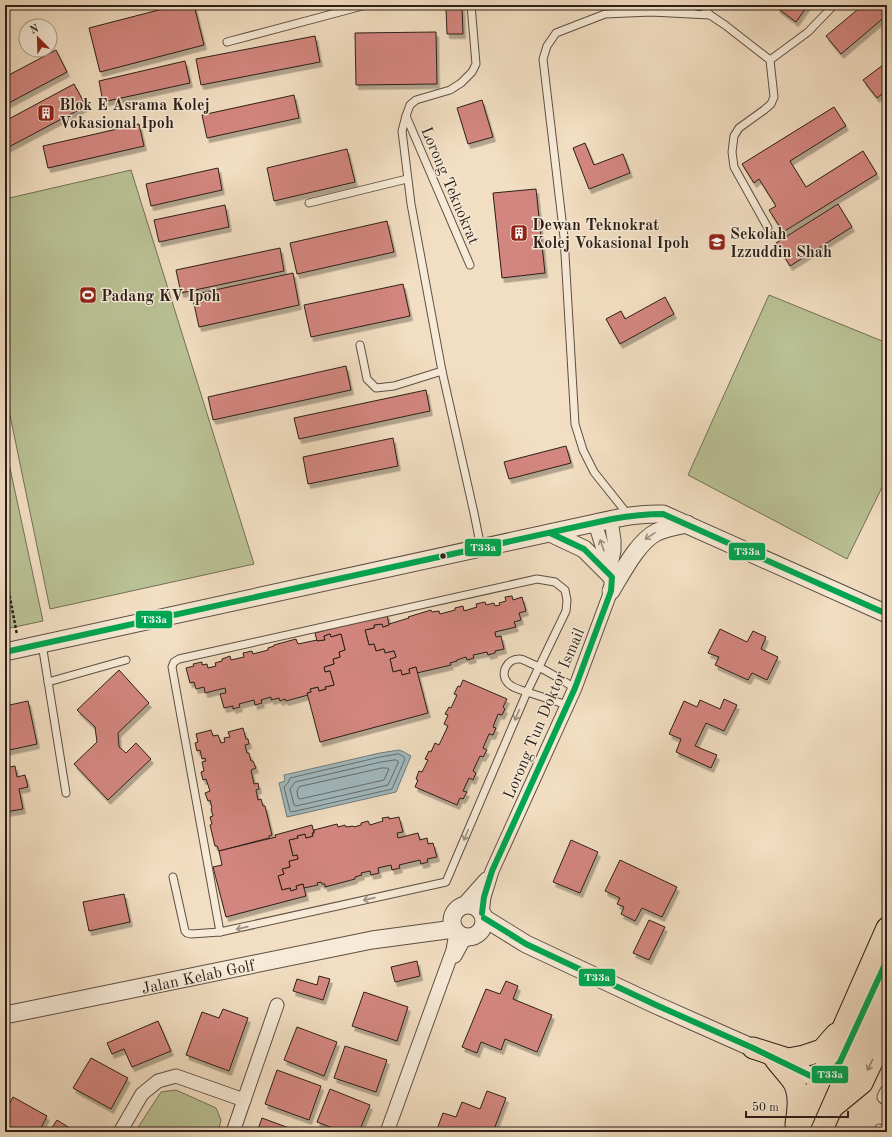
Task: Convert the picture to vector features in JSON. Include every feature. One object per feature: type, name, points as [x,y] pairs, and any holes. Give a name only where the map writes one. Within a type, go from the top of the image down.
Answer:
[{"type":"main road","points":[[797,1132],[887,928]]},
{"type":"main road","points":[[820,1080],[830,1074],[840,1062],[887,960]]},
{"type":"main road","points":[[821,1132],[887,983]]},
{"type":"main road","points":[[753,1048],[788,1059],[804,1056],[822,1050],[835,1036],[848,1017]]},
{"type":"main road","points":[[830,1109],[862,1083],[887,1030]]},
{"type":"main road","points":[[775,1059],[795,1084],[798,1099],[798,1114],[794,1132]]},
{"type":"street","points":[[12,651],[603,521],[648,513],[663,514],[687,524],[887,614]]},
{"type":"street","points":[[603,521],[603,549],[611,578]]},
{"type":"street","points":[[611,578],[636,552],[644,541],[656,533],[687,524]]},
{"type":"street","points":[[550,533],[584,549],[611,578]]},
{"type":"street","name":"Lorong Tun Doktor Ismail","points":[[467,922],[484,896],[492,871],[575,688],[611,578]]},
{"type":"street","name":"Lorong Tun Doktor Ismail","points":[[387,1132],[441,983],[462,943],[467,922],[480,887],[492,871]]},
{"type":"street","points":[[467,922],[526,944],[820,1080]]},
{"type":"street","name":"Jalan Kelab Golf","points":[[5,1015],[391,937],[422,934],[467,922]]},
{"type":"street","points":[[233,1132],[277,1005]]},
{"type":"street","points":[[120,1132],[142,1094],[158,1081],[176,1076],[244,1100]]},
{"type":"lane","points":[[227,42],[366,5]]},
{"type":"lane","points":[[471,5],[476,64],[472,72],[461,83],[450,90],[416,100],[410,105],[402,131],[408,179],[442,371],[481,548]]},
{"type":"lane","points":[[680,5],[695,14]]},
{"type":"lane","points":[[702,5],[710,15],[770,60],[774,97],[771,104],[739,128],[734,136],[732,152],[734,167],[768,228]]},
{"type":"lane","points":[[770,60],[808,32],[834,5]]},
{"type":"lane","points":[[629,516],[594,472],[583,450],[575,424],[564,237],[543,58],[546,46],[556,33],[605,14],[651,12],[710,15]]},
{"type":"lane","name":"Lorong Teknokrat","points":[[406,116],[470,265]]},
{"type":"lane","points":[[309,203],[408,179]]},
{"type":"lane","points":[[360,346],[367,380],[376,388],[394,386],[442,371]]},
{"type":"lane","points":[[173,877],[185,931],[191,934],[220,932],[446,882],[527,692],[566,611],[567,600],[565,590],[555,582],[537,579],[179,659],[174,662],[172,667],[220,932]]},
{"type":"lane","points":[[42,644],[66,793]]},
{"type":"lane","points":[[567,705],[512,686],[505,678],[504,670],[507,664],[520,658],[540,667],[575,688]]},
{"type":"lane","points":[[48,682],[126,660]]},
{"type":"lane","points":[[879,1128],[887,1131]]},
{"type":"path","points":[[5,571],[12,651]]},
{"type":"green space","name":"Padang KV Ipoh","points":[[131,170],[254,564],[50,609],[5,391],[5,199]]},
{"type":"green space","points":[[769,295],[887,343],[887,477],[847,559],[688,475]]},
{"type":"green space","points":[[5,445],[43,621],[5,629]]},
{"type":"green space","points":[[176,1090],[216,1108],[221,1120],[218,1132],[135,1132],[161,1092]]},
{"type":"water","points":[[399,750],[411,756],[396,792],[287,817],[279,783],[285,781],[284,775]]},
{"type":"building","points":[[178,5],[194,5],[204,45],[100,72],[89,28]]},
{"type":"building","points":[[780,5],[808,5],[796,22],[777,8]]},
{"type":"building","points":[[863,5],[887,5],[887,15],[841,54],[826,36]]},
{"type":"building","points":[[462,7],[463,34],[447,34],[446,8]]},
{"type":"building","points":[[436,32],[437,84],[356,85],[355,33]]},
{"type":"building","points":[[315,36],[320,62],[201,85],[196,59]]},
{"type":"building","points":[[58,54],[67,72],[5,105],[5,77],[41,58],[58,58]]},
{"type":"building","points":[[185,61],[190,83],[103,102],[99,81]]},
{"type":"building","points":[[887,62],[887,90],[877,98],[863,80]]},
{"type":"building","name":"Blok E Asrama Kolej Vokasional Ipoh","points":[[74,84],[86,106],[5,149],[5,121]]},
{"type":"building","points":[[294,95],[299,118],[207,138],[202,115]]},
{"type":"building","points":[[482,100],[493,137],[468,144],[457,108]]},
{"type":"building","points":[[834,107],[846,126],[790,161],[806,187],[863,151],[877,174],[783,232],[769,210],[776,206],[759,179],[754,183],[742,164]]},
{"type":"building","points":[[139,124],[144,146],[48,168],[43,146]]},
{"type":"building","points":[[585,143],[594,165],[623,154],[630,173],[589,189],[573,148]]},
{"type":"building","points":[[347,149],[355,182],[274,201],[267,168]]},
{"type":"building","points":[[218,168],[222,190],[151,206],[146,184]]},
{"type":"building","name":"Dewan Teknokrat Kolej Vokasional Ipoh","points":[[536,189],[545,273],[502,278],[493,193]]},
{"type":"building","points":[[838,204],[852,227],[790,266],[776,243]]},
{"type":"building","points":[[225,205],[229,227],[159,242],[154,220]]},
{"type":"building","points":[[387,221],[394,252],[297,274],[290,243]]},
{"type":"building","points":[[280,248],[284,271],[181,293],[176,270]]},
{"type":"building","points":[[293,273],[299,305],[199,327],[192,295]]},
{"type":"building","points":[[403,284],[410,316],[311,337],[304,305]]},
{"type":"building","points":[[665,297],[674,314],[620,344],[606,319],[621,311],[625,319]]},
{"type":"building","points":[[346,366],[351,390],[213,420],[208,397]]},
{"type":"building","points":[[426,390],[430,411],[299,439],[294,418]]},
{"type":"building","points":[[393,438],[398,466],[308,484],[303,457]]},
{"type":"building","points":[[566,446],[571,463],[509,479],[504,462]]},
{"type":"building","points":[[512,596],[513,600],[522,597],[526,611],[519,613],[521,620],[514,622],[516,627],[495,632],[496,637],[501,636],[504,649],[495,651],[495,653],[488,655],[487,652],[473,655],[474,658],[467,660],[466,657],[450,663],[451,665],[417,673],[416,667],[409,669],[410,673],[402,675],[401,670],[393,672],[390,659],[396,657],[394,651],[385,653],[384,649],[376,651],[374,644],[369,645],[365,630],[374,628],[374,625],[382,624],[383,627],[431,610],[432,612],[439,611],[440,614],[463,606],[464,611],[477,607],[476,604],[485,602],[486,605],[494,603],[495,606],[500,605],[499,603],[506,601],[505,597]]},
{"type":"building","points":[[387,614],[389,625],[383,627],[382,624],[374,625],[374,628],[365,630],[369,645],[374,644],[376,651],[384,649],[385,653],[394,651],[396,657],[390,659],[393,672],[401,670],[402,675],[410,673],[409,669],[416,667],[428,713],[320,742],[307,693],[311,692],[310,689],[318,687],[319,691],[326,689],[325,687],[334,685],[330,671],[325,672],[324,667],[334,664],[333,659],[340,657],[339,652],[345,650],[341,634],[331,637],[330,634],[324,636],[325,640],[317,641],[315,633]]},
{"type":"building","points":[[720,629],[747,642],[753,631],[766,637],[761,649],[778,657],[767,680],[752,673],[748,680],[715,665],[719,657],[708,653]]},
{"type":"building","points":[[330,634],[331,637],[341,634],[345,650],[339,652],[340,657],[333,659],[334,664],[324,667],[325,672],[330,671],[334,685],[325,687],[326,689],[319,691],[318,687],[310,689],[311,692],[307,693],[308,695],[286,701],[285,699],[280,701],[279,698],[271,700],[271,697],[261,700],[262,703],[255,705],[254,700],[239,704],[240,707],[233,709],[233,706],[224,708],[220,694],[226,693],[225,688],[205,693],[204,687],[196,689],[194,682],[190,683],[186,668],[194,666],[193,664],[202,662],[202,665],[207,664],[208,668],[216,666],[215,663],[230,656],[231,660],[244,657],[243,653],[252,651],[253,654],[268,650],[268,648],[274,645],[296,639],[298,644],[325,640],[324,636]]},
{"type":"building","points":[[119,670],[149,703],[118,733],[119,747],[126,753],[136,743],[151,759],[108,800],[74,764],[97,742],[95,727],[77,710]]},
{"type":"building","points":[[463,680],[507,699],[503,707],[505,709],[502,715],[498,714],[493,727],[496,728],[493,735],[489,734],[483,748],[487,750],[483,757],[480,756],[473,771],[476,773],[473,780],[469,778],[463,791],[467,792],[463,799],[460,798],[457,805],[415,787],[418,780],[416,779],[419,771],[422,772],[428,760],[425,759],[429,751],[431,752],[435,743],[439,745],[448,726],[444,724],[448,715],[445,714],[449,707],[451,708],[457,695],[454,694],[458,686],[460,687]]},
{"type":"building","points":[[724,699],[737,705],[724,731],[706,723],[695,746],[717,755],[711,768],[676,752],[681,739],[669,734],[684,701],[697,707],[700,700],[720,709]]},
{"type":"building","points":[[28,701],[37,744],[5,751],[5,706]]},
{"type":"building","points":[[243,728],[249,744],[245,745],[247,753],[249,753],[251,761],[253,761],[256,768],[251,770],[254,784],[258,783],[259,789],[256,790],[258,800],[261,799],[263,806],[265,806],[272,835],[269,836],[269,838],[219,851],[217,846],[215,846],[210,825],[212,824],[210,817],[213,816],[212,808],[210,800],[208,801],[205,793],[210,791],[206,779],[203,780],[201,772],[204,771],[202,762],[206,761],[205,758],[202,759],[200,750],[197,751],[195,743],[198,742],[196,734],[211,730],[213,736],[218,735],[221,743],[225,742],[224,738],[230,737],[228,732]]},
{"type":"building","points":[[15,766],[17,777],[25,775],[28,787],[19,789],[23,809],[5,812],[5,768]]},
{"type":"building","points":[[389,817],[389,819],[399,817],[403,832],[397,833],[398,838],[418,833],[420,840],[427,838],[428,844],[433,843],[437,857],[427,859],[428,862],[421,864],[420,860],[399,865],[400,868],[392,870],[391,865],[378,868],[379,873],[371,875],[370,871],[361,873],[362,875],[355,877],[355,879],[325,887],[325,884],[322,884],[321,882],[317,883],[318,885],[304,888],[303,884],[296,886],[297,889],[291,891],[290,888],[282,890],[278,876],[284,874],[282,869],[290,867],[289,861],[298,859],[297,855],[293,856],[289,840],[298,838],[297,836],[305,834],[306,838],[313,836],[312,833],[314,833],[314,830],[337,824],[338,827],[345,825],[346,827],[354,827],[368,821],[370,825],[383,821],[382,818]]},
{"type":"building","points":[[312,825],[314,833],[312,833],[313,836],[306,838],[305,834],[297,836],[298,838],[289,840],[293,856],[297,855],[298,859],[289,861],[290,867],[282,869],[284,874],[278,876],[282,890],[290,888],[291,891],[297,889],[296,886],[303,884],[306,896],[226,917],[213,867],[222,865],[219,851],[276,837],[275,835]]},
{"type":"building","points":[[571,840],[598,852],[580,893],[553,882]]},
{"type":"building","points":[[620,860],[677,887],[662,917],[642,908],[635,921],[621,914],[624,907],[617,904],[620,898],[605,891]]},
{"type":"building","points":[[124,894],[130,922],[89,931],[83,902]]},
{"type":"building","points":[[649,920],[665,927],[649,960],[633,953]]},
{"type":"building","points":[[417,961],[420,976],[395,982],[391,967]]},
{"type":"building","points":[[319,976],[330,979],[323,1000],[293,991],[297,979],[317,985]]},
{"type":"building","points":[[506,981],[518,986],[513,999],[552,1015],[537,1052],[505,1039],[501,1050],[481,1042],[477,1053],[462,1047],[486,989],[500,994]]},
{"type":"building","points":[[364,992],[408,1007],[397,1041],[352,1026]]},
{"type":"building","points":[[223,1009],[248,1018],[229,1071],[186,1055],[202,1012],[219,1018]]},
{"type":"building","points":[[158,1021],[171,1051],[132,1067],[124,1049],[112,1054],[107,1043]]},
{"type":"building","points":[[297,1027],[337,1042],[324,1076],[284,1060]]},
{"type":"building","points":[[345,1046],[387,1060],[376,1092],[334,1078]]},
{"type":"building","points":[[91,1058],[128,1078],[111,1109],[73,1088]]},
{"type":"building","points":[[277,1070],[321,1086],[309,1120],[265,1104]]},
{"type":"building","points":[[330,1089],[370,1105],[359,1132],[343,1132],[317,1122]]},
{"type":"building","points":[[487,1091],[506,1098],[493,1132],[445,1132],[437,1129],[443,1113],[456,1117],[462,1102],[480,1109]]},
{"type":"building","points":[[13,1097],[47,1116],[39,1132],[5,1131],[5,1112]]},
{"type":"building","points":[[262,1118],[300,1132],[257,1132]]},
{"type":"building","points":[[57,1120],[76,1132],[49,1132]]},
{"type":"transit line","name":"T33a","points":[[5,652],[612,519],[650,514],[663,514],[887,614]]},
{"type":"transit line","name":"T33a","points":[[482,913],[484,897],[492,871],[575,688],[611,591],[612,577],[584,549],[550,533]]},
{"type":"transit line","name":"T33a","points":[[484,918],[526,944],[656,1005],[753,1048],[819,1080],[830,1074],[840,1062],[887,960]]},
{"type":"place","name":"Blok E Asrama Kolej Vokasional Ipoh","points":[[46,113]]},
{"type":"place","name":"Dewan Teknokrat Kolej Vokasional Ipoh","points":[[519,233]]},
{"type":"place","name":"Sekolah Izzuddin Shah","points":[[717,242]]},
{"type":"place","name":"Padang KV Ipoh","points":[[88,295]]}]
